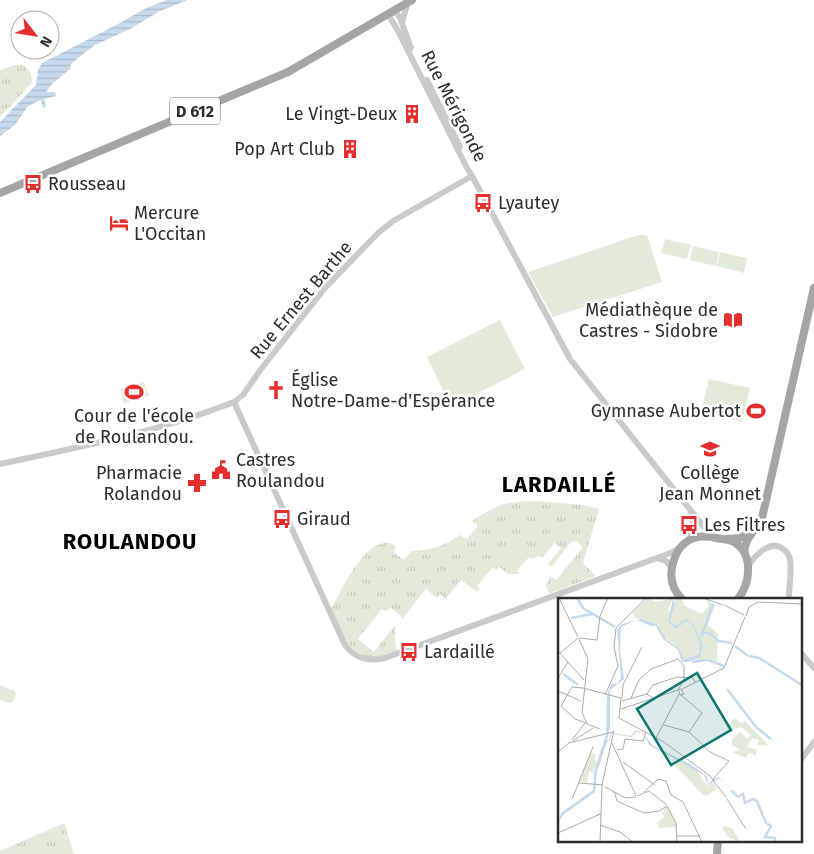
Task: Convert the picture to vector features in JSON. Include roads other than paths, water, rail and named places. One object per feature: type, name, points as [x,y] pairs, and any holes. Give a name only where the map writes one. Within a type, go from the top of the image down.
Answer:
[{"type":"main road","name":"D 612","points":[[0,193],[280,76],[410,1]]},
{"type":"main road","points":[[739,598],[744,590],[748,567],[744,551],[747,540],[762,518],[814,288]]},
{"type":"main road","points":[[724,539],[743,537],[758,525]]},
{"type":"main road","points":[[681,598],[672,584],[672,568],[679,548],[690,538],[711,536],[724,539],[737,545],[745,555]]},
{"type":"street","points":[[402,23],[410,1]]},
{"type":"street","points":[[390,13],[397,14],[402,23]]},
{"type":"street","name":"Rue Mérigonde","points":[[390,13],[458,152],[472,176]]},
{"type":"street","name":"Rue Mérigonde","points":[[402,23],[410,46],[470,166],[472,176]]},
{"type":"street","points":[[472,176],[570,359],[689,511],[711,536]]},
{"type":"street","name":"Rue Ernest Barthe","points":[[234,402],[243,395],[261,369],[325,288],[378,233],[393,221],[472,176]]},
{"type":"street","points":[[0,464],[95,445],[138,434],[234,402],[344,642],[350,651],[363,658],[374,660],[385,658],[657,558],[679,548]]},
{"type":"street","points":[[689,511],[693,518],[694,528],[690,538]]},
{"type":"street","points":[[748,567],[757,555],[770,546],[780,547],[786,551],[790,558],[789,598]]},
{"type":"street","points":[[745,555],[757,555]]},
{"type":"street","points":[[657,558],[666,561],[672,568]]},
{"type":"street","points":[[802,654],[814,668]]},
{"type":"street","points":[[802,758],[814,742]]},
{"type":"water","points":[[167,0],[188,0],[160,11],[130,29],[95,45],[71,64],[70,69],[52,84],[46,92],[55,92],[56,96],[44,99],[46,107],[43,108],[41,100],[28,106],[15,125],[0,136],[0,122],[36,85],[38,70],[42,63],[48,60],[60,60],[60,54],[146,8]]},
{"type":"place","name":"Le Vingt-Deux","points":[[412,114]]},
{"type":"place","name":"Pop Art Club","points":[[350,149]]},
{"type":"place","name":"Rousseau","points":[[33,184]]},
{"type":"place","name":"Lyautey","points":[[483,203]]},
{"type":"place","name":"Mercure L'Occitan","points":[[119,223]]},
{"type":"place","name":"Médiathèque de Castres - Sidobre","points":[[733,320]]},
{"type":"place","name":"Église Notre-Dame-d'Espérance","points":[[276,390]]},
{"type":"place","name":"Cour de l'école de Roulandou.","points":[[134,392]]},
{"type":"place","name":"Gymnase Aubertot","points":[[756,411]]},
{"type":"place","name":"Collège Jean Monnet","points":[[710,449]]},
{"type":"place","name":"Castres Roulandou","points":[[221,470]]},
{"type":"place","name":"Pharmacie Rolandou","points":[[197,483]]},
{"type":"place","name":"Giraud","points":[[282,519]]},
{"type":"place","name":"Les Filtres","points":[[689,525]]},
{"type":"place","name":"Lardaillé","points":[[409,652]]},
{"type":"district","name":"LARDAILLÉ","points":[[559,484]]},
{"type":"district","name":"ROULANDOU","points":[[130,541]]}]
